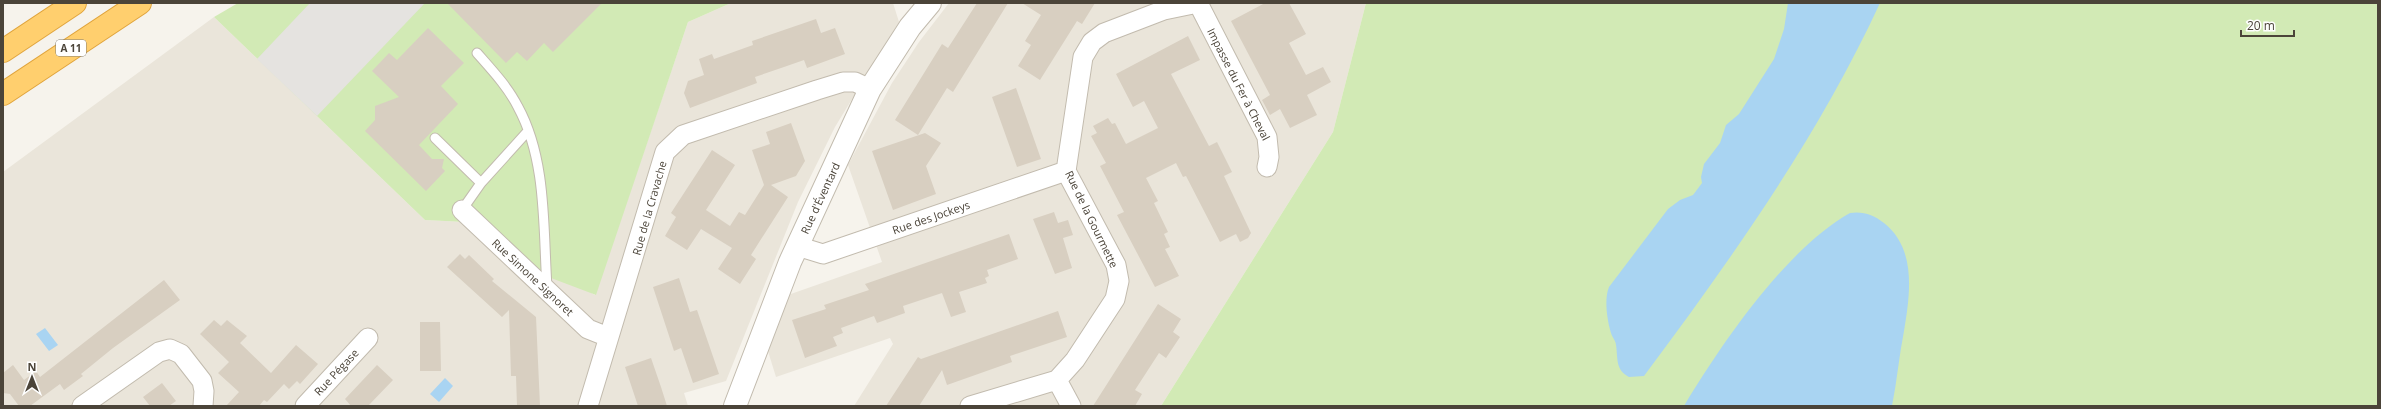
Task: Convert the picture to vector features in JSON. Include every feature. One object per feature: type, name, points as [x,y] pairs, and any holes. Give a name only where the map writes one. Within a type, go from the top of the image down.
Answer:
[{"type":"highway","points":[[3,51],[75,3]]},
{"type":"highway","name":"A 11","points":[[3,94],[140,3]]},
{"type":"street","name":"Rue d'Éventard","points":[[735,406],[797,246],[870,89],[910,27],[930,3]]},
{"type":"street","name":"Impasse du Fer à Cheval","points":[[1198,3],[1267,137],[1269,156],[1267,166]]},
{"type":"street","name":"Rue de la Gourmette","points":[[1057,380],[1075,360],[1115,299],[1119,281],[1116,265],[1066,171],[1083,57],[1092,42],[1104,33],[1164,10],[1198,3]]},
{"type":"street","name":"Rue de la Cravache","points":[[588,406],[665,152],[683,135],[843,82],[855,82],[870,89]]},
{"type":"street","name":"Rue des Jockeys","points":[[797,246],[823,254],[1066,171]]},
{"type":"street","name":"Rue Simone Signoret","points":[[462,210],[588,329],[608,337]]},
{"type":"street","name":"Rue Pégase","points":[[305,406],[368,338]]},
{"type":"street","points":[[82,406],[159,352],[170,349],[181,354],[202,381],[204,391],[203,406]]},
{"type":"street","points":[[970,406],[1057,380],[1071,406]]},
{"type":"lane","points":[[477,53],[499,77],[518,107],[528,131],[538,164],[547,289]]},
{"type":"lane","points":[[462,210],[481,183],[528,131]]},
{"type":"lane","points":[[435,138],[481,183]]},
{"type":"shaded area","points":[[310,3],[425,3],[317,116],[257,59]]},
{"type":"shaded area","points":[[731,3],[893,3],[899,22],[835,127],[798,202],[726,381],[684,393],[688,406],[3,406],[3,172],[214,17],[425,220],[465,222],[595,295],[688,22]]},
{"type":"shaded area","points":[[949,3],[1366,3],[1333,132],[1161,406],[854,406],[893,344],[890,338],[776,377],[767,348],[788,295],[882,262],[848,165],[892,83],[919,42]]},
{"type":"green space","points":[[238,3],[731,3],[688,22],[596,295],[543,275],[465,222],[425,220],[214,17]]},
{"type":"green space","points":[[1366,3],[2378,3],[2378,406],[1161,406],[1333,132]]},
{"type":"water","points":[[1788,3],[1880,3],[1856,53],[1772,196],[1709,287],[1644,376],[1629,377],[1621,371],[1619,367],[1616,344],[1607,316],[1606,303],[1609,287],[1668,209],[1680,200],[1693,195],[1702,183],[1701,177],[1704,164],[1720,143],[1726,125],[1739,114],[1774,59],[1784,29]]},
{"type":"water","points":[[1850,213],[1868,214],[1884,223],[1895,234],[1902,246],[1906,259],[1909,273],[1908,303],[1892,406],[1684,406],[1699,381],[1736,327],[1779,273],[1802,249],[1826,229]]},
{"type":"water","points":[[45,328],[58,345],[49,351],[36,334]]},
{"type":"water","points":[[445,378],[453,386],[439,402],[430,394]]},
{"type":"building","points":[[447,3],[602,3],[553,52],[544,43],[527,61],[517,52],[506,63]]},
{"type":"building","points":[[977,3],[1008,3],[953,92],[947,88],[918,135],[895,120],[942,44],[948,48]]},
{"type":"building","points":[[1022,3],[1095,3],[1082,24],[1077,21],[1040,80],[1018,66],[1031,45],[1025,41],[1041,15]]},
{"type":"building","points":[[1265,3],[1289,3],[1306,34],[1289,43],[1306,75],[1323,67],[1331,82],[1307,95],[1317,115],[1290,128],[1280,109],[1270,115],[1262,100],[1270,95],[1231,21]]},
{"type":"building","points":[[816,19],[821,33],[835,28],[845,54],[807,68],[804,60],[755,77],[757,83],[690,108],[684,93],[688,81],[704,75],[699,59],[712,54],[714,59],[753,45],[752,41]]},
{"type":"building","points":[[428,28],[464,63],[441,86],[458,104],[419,145],[432,159],[444,159],[442,168],[445,171],[426,191],[365,131],[375,120],[375,106],[399,97],[372,71],[389,53],[397,60]]},
{"type":"building","points":[[1188,36],[1200,60],[1171,74],[1209,146],[1217,142],[1232,172],[1224,176],[1251,233],[1248,238],[1240,242],[1236,234],[1220,242],[1186,176],[1183,177],[1176,163],[1146,178],[1158,201],[1154,203],[1168,232],[1164,234],[1170,247],[1165,249],[1179,276],[1155,287],[1117,215],[1124,212],[1100,166],[1106,163],[1091,136],[1097,133],[1093,126],[1108,118],[1112,124],[1115,123],[1126,144],[1158,128],[1144,101],[1133,107],[1116,74]]},
{"type":"building","points":[[1016,88],[1041,159],[1017,167],[992,97]]},
{"type":"building","points":[[791,123],[805,161],[796,176],[771,185],[788,197],[751,255],[756,259],[740,284],[718,269],[732,248],[701,229],[687,250],[665,236],[676,217],[671,213],[712,150],[735,165],[706,210],[730,226],[739,212],[745,215],[764,185],[752,150],[770,144],[766,132]]},
{"type":"building","points":[[925,133],[941,143],[926,166],[936,194],[893,210],[872,151]]},
{"type":"building","points":[[1054,212],[1058,223],[1068,220],[1073,235],[1063,238],[1072,268],[1055,274],[1033,219]]},
{"type":"building","points":[[1009,234],[1018,259],[987,270],[989,276],[985,278],[987,283],[959,292],[966,312],[951,317],[942,293],[903,306],[905,313],[877,323],[874,316],[841,328],[843,333],[833,337],[837,346],[805,358],[792,320],[826,309],[824,305],[869,290],[865,284]]},
{"type":"building","points":[[460,254],[465,259],[469,255],[494,279],[492,281],[536,317],[540,406],[517,406],[516,376],[511,376],[509,310],[502,317],[447,267]]},
{"type":"building","points":[[679,278],[690,312],[697,310],[719,374],[693,383],[681,348],[674,351],[653,287]]},
{"type":"building","points":[[164,280],[180,300],[113,348],[81,374],[83,376],[64,390],[60,384],[30,406],[19,406],[10,394],[3,393],[3,373],[13,365],[24,380],[36,371],[40,377]]},
{"type":"building","points":[[1158,304],[1181,319],[1173,332],[1180,337],[1166,358],[1159,353],[1135,390],[1142,394],[1135,406],[1093,406]]},
{"type":"building","points":[[1058,311],[1067,337],[1010,356],[1012,362],[947,385],[942,370],[919,406],[886,406],[918,357],[921,359]]},
{"type":"building","points":[[214,320],[221,326],[227,320],[247,336],[240,343],[271,373],[296,345],[318,364],[300,384],[297,381],[289,389],[284,384],[267,402],[264,400],[259,406],[226,406],[239,392],[218,373],[229,362],[200,334]]},
{"type":"building","points":[[420,322],[440,322],[441,371],[420,371]]},
{"type":"building","points":[[651,358],[667,406],[638,406],[625,367]]},
{"type":"building","points":[[377,365],[393,380],[368,406],[351,406],[345,399]]},
{"type":"building","points":[[162,383],[176,401],[169,406],[150,406],[143,397]]}]
